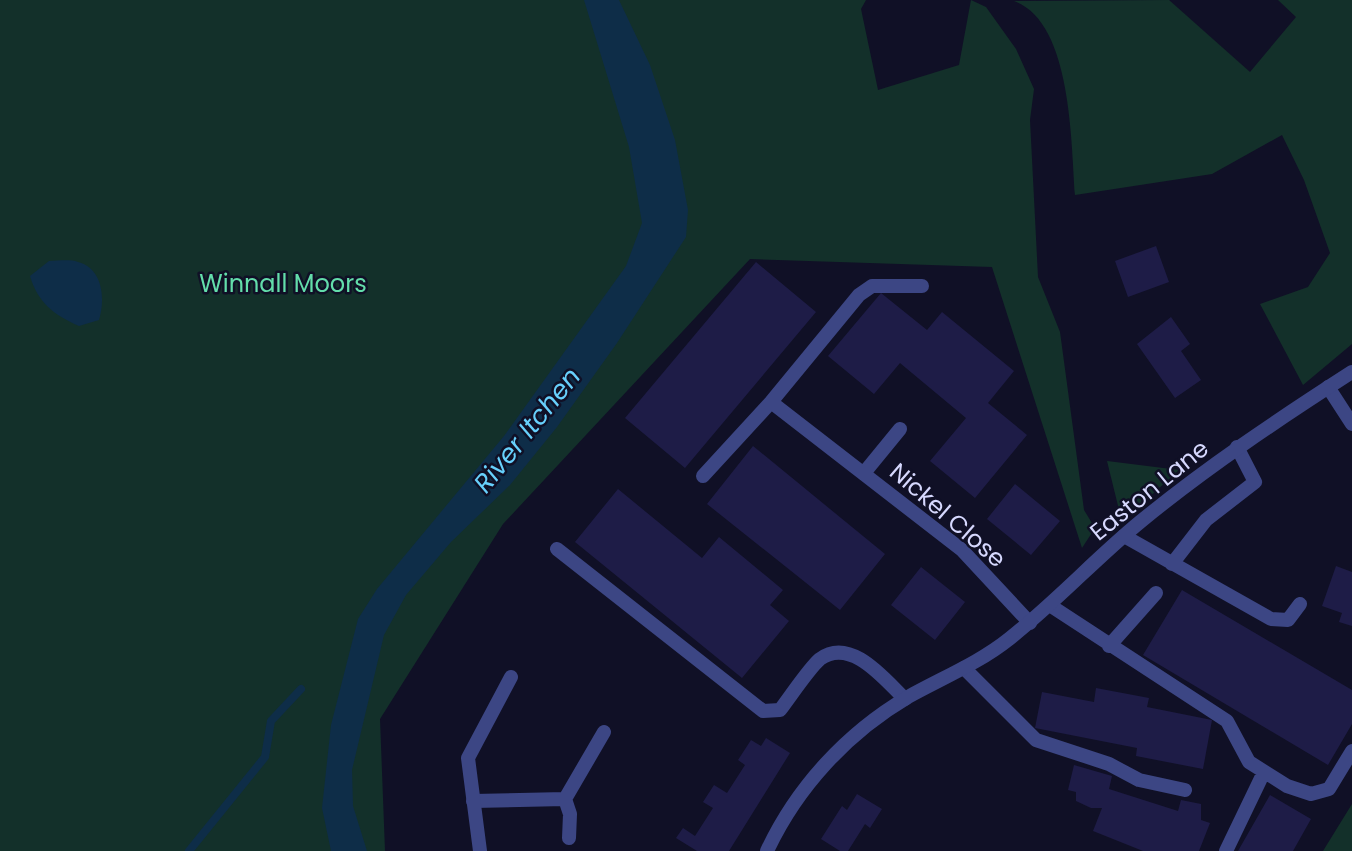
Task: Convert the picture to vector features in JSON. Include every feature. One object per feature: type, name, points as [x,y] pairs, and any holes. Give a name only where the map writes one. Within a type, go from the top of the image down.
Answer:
[{"type":"street","points":[[703,476],[771,402],[859,295],[873,286],[922,286]]},
{"type":"street","name":"Easton Lane","points":[[767,851],[798,800],[830,758],[853,736],[905,699],[964,668],[1030,623],[1124,536],[1237,447],[1352,372]]},
{"type":"street","points":[[1328,387],[1352,424]]},
{"type":"street","name":"Nickel Close","points":[[771,402],[962,551],[1030,623]]},
{"type":"street","name":"Nickel Close","points":[[864,473],[900,429]]},
{"type":"street","points":[[1172,565],[1206,520],[1255,482],[1237,447]]},
{"type":"street","points":[[1124,536],[1271,619],[1288,621],[1300,604]]},
{"type":"street","points":[[557,549],[763,711],[780,710],[818,660],[832,652],[860,657],[905,699]]},
{"type":"street","points":[[1108,646],[1156,593]]},
{"type":"street","points":[[1051,606],[1108,646],[1227,721],[1249,762],[1264,772],[1311,794],[1329,789],[1352,751]]},
{"type":"street","points":[[964,668],[1036,740],[1109,764],[1139,780],[1185,790]]},
{"type":"street","points":[[480,851],[467,758],[511,677]]},
{"type":"street","points":[[569,838],[570,814],[565,799],[604,733]]},
{"type":"street","points":[[1226,851],[1264,772]]},
{"type":"street","points":[[473,801],[565,799]]},
{"type":"green space","name":"Winnall Moors","points":[[0,0],[866,0],[861,9],[878,90],[959,65],[971,0],[986,7],[1016,49],[1034,89],[1030,120],[1038,277],[1060,332],[1084,510],[1095,528],[1082,548],[992,267],[750,259],[503,524],[380,719],[385,851],[0,851]]},
{"type":"green space","points":[[1169,0],[1250,72],[1296,17],[1278,0],[1352,0],[1352,344],[1303,385],[1260,304],[1308,287],[1330,253],[1304,180],[1282,135],[1212,174],[1075,195],[1069,116],[1058,58],[1047,33],[1033,13],[1014,1]]},
{"type":"green space","points":[[1107,461],[1179,470],[1122,522]]},
{"type":"green space","points":[[1352,804],[1352,851],[1323,851]]},
{"type":"water","name":"River Itchen","points":[[584,0],[619,0],[650,65],[675,140],[688,210],[686,237],[617,343],[557,427],[510,485],[451,542],[406,595],[384,635],[352,770],[353,806],[367,851],[331,851],[322,808],[331,725],[358,619],[377,589],[504,436],[626,266],[642,223],[629,147]]},
{"type":"water","points":[[49,261],[75,261],[93,271],[98,278],[102,295],[99,320],[79,326],[42,301],[30,276]]},
{"type":"building","points":[[1156,246],[1169,282],[1128,297],[1115,261]]},
{"type":"building","points":[[756,262],[816,312],[685,468],[625,418]]},
{"type":"building","points":[[881,293],[927,330],[942,312],[1014,371],[988,403],[1027,435],[975,498],[930,461],[966,418],[900,363],[874,394],[828,356]]},
{"type":"building","points":[[1171,317],[1190,344],[1181,351],[1201,380],[1175,398],[1137,344]]},
{"type":"building","points":[[753,446],[885,554],[840,610],[707,504]]},
{"type":"building","points":[[1015,484],[1060,521],[1031,555],[987,519]]},
{"type":"building","points":[[618,489],[702,558],[719,537],[783,590],[770,605],[789,621],[742,678],[575,542]]},
{"type":"building","points":[[1336,566],[1352,572],[1352,626],[1339,622],[1342,613],[1322,606]]},
{"type":"building","points":[[921,567],[965,602],[935,640],[891,605]]},
{"type":"building","points":[[1182,590],[1352,690],[1352,724],[1328,765],[1143,655]]},
{"type":"building","points":[[1096,688],[1149,698],[1147,707],[1212,720],[1203,769],[1136,756],[1137,748],[1035,728],[1042,692],[1094,702]]},
{"type":"building","points":[[766,738],[790,753],[729,851],[697,851],[676,838],[683,828],[695,836],[713,808],[703,802],[714,785],[727,793],[745,765],[738,760],[751,740],[761,746]]},
{"type":"building","points":[[1074,765],[1112,776],[1109,789],[1178,811],[1181,800],[1201,804],[1201,820],[1210,823],[1199,851],[1143,851],[1093,831],[1102,808],[1091,808],[1076,801],[1076,792],[1068,790]]},
{"type":"building","points":[[857,794],[882,809],[870,828],[865,824],[848,851],[840,851],[821,839],[842,806],[847,810]]},
{"type":"building","points":[[1270,795],[1311,819],[1293,851],[1238,851]]},
{"type":"waterway","points":[[189,851],[265,757],[271,721],[301,689]]}]
